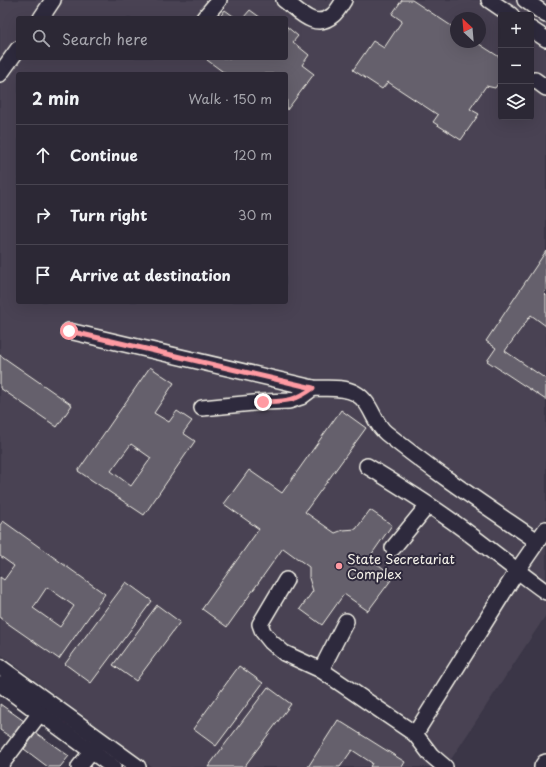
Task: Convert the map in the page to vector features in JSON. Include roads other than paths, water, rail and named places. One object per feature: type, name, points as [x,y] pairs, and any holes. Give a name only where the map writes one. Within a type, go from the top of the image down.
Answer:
[{"type":"street","points":[[42,16],[54,0]]},
{"type":"street","points":[[206,16],[219,0]]},
{"type":"street","points":[[284,0],[309,19],[316,22],[325,20],[334,15],[344,0]]},
{"type":"street","points":[[489,0],[507,12]]},
{"type":"street","points":[[525,0],[546,15]]},
{"type":"street","points":[[534,31],[546,39]]},
{"type":"street","points":[[0,74],[16,52]]},
{"type":"street","points":[[69,331],[313,388],[344,388],[354,392],[365,400],[384,432],[441,475],[537,541]]},
{"type":"street","points":[[202,408],[289,400],[301,397],[313,388]]},
{"type":"street","points":[[367,466],[463,529],[546,592]]},
{"type":"street","points":[[393,548],[428,505]]},
{"type":"street","points":[[416,734],[517,571],[546,529]]},
{"type":"street","points":[[286,580],[260,624],[263,632],[271,642],[284,653],[321,670],[416,734],[431,755],[445,767]]},
{"type":"street","points":[[321,670],[346,621]]},
{"type":"street","points":[[0,667],[96,746],[113,767]]},
{"type":"street","points":[[0,684],[40,713],[96,746],[138,767]]},
{"type":"street","points":[[0,766],[40,713]]},
{"type":"street","points":[[79,767],[96,746]]},
{"type":"place","name":"State Secretariat Complex","points":[[339,566]]}]
